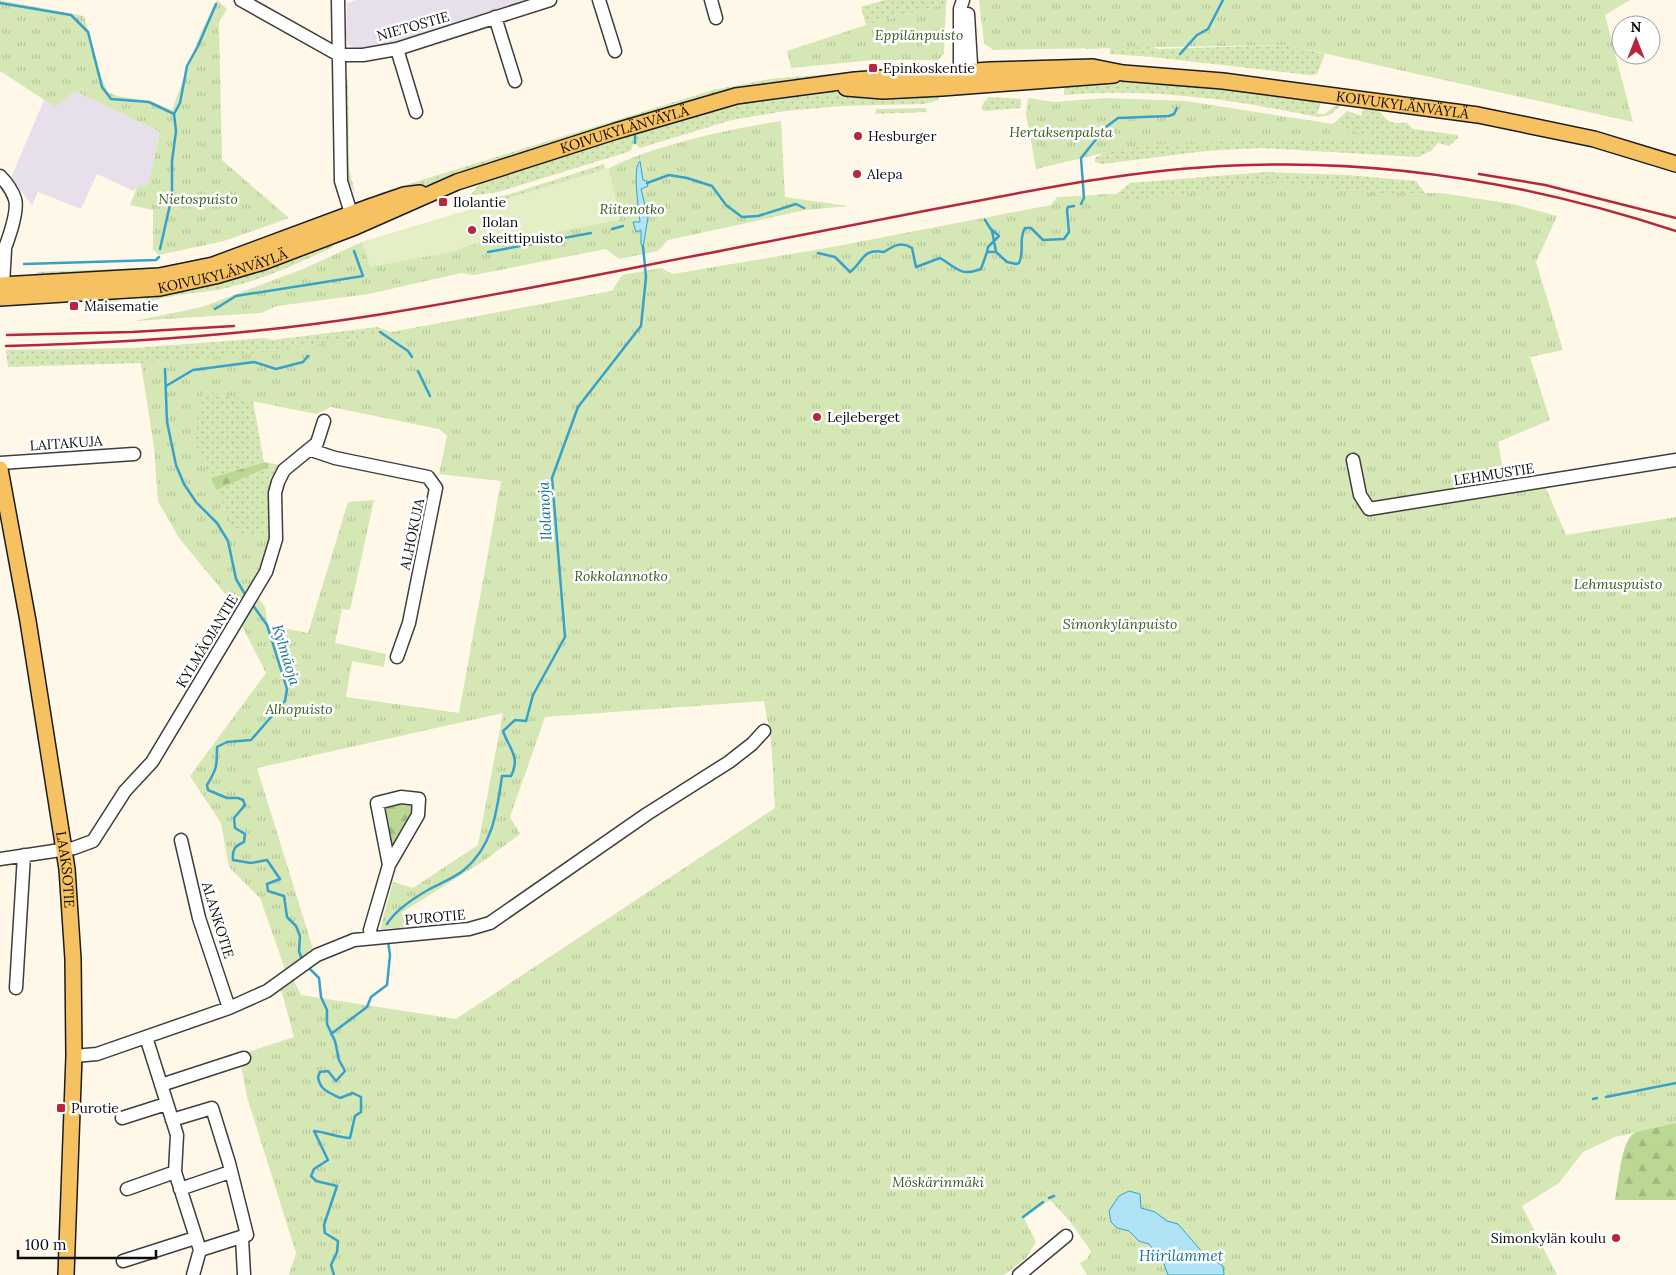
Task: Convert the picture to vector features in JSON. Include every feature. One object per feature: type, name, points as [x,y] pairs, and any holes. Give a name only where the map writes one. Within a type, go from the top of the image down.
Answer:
[{"type":"main road","name":"KOIVUKYLÄNVÄYLÄ","points":[[1,295],[160,288],[215,276],[263,262],[353,220],[407,205],[431,192],[497,168],[713,101],[758,91],[822,85],[883,91],[966,79],[1096,78],[1123,73],[1214,80],[1478,115],[1594,139],[1676,164]]},
{"type":"main road","name":"LAAKSOTIE","points":[[1,477],[64,849],[73,959],[74,1056],[66,1275]]},
{"type":"street","points":[[241,0],[339,55]]},
{"type":"street","points":[[338,0],[341,181],[353,220]]},
{"type":"street","name":"NIETOSTIE","points":[[339,55],[363,55],[397,49],[550,0]]},
{"type":"street","points":[[599,0],[615,51]]},
{"type":"street","points":[[711,0],[716,18]]},
{"type":"street","points":[[964,0],[960,9],[966,79]]},
{"type":"street","points":[[495,17],[515,81]]},
{"type":"street","points":[[397,49],[416,112]]},
{"type":"street","points":[[0,176],[8,184],[15,198],[16,207],[3,254],[1,295]]},
{"type":"street","name":"KYLMÄOJANTIE","points":[[0,858],[64,849],[79,846],[93,840],[125,791],[152,762],[266,572],[276,539],[274,493],[278,482],[284,470],[311,450],[317,443],[324,421]]},
{"type":"street","name":"ALHOKUJA","points":[[311,450],[335,458],[428,477],[436,488],[409,623],[397,657]]},
{"type":"street","name":"LAITAKUJA","points":[[0,463],[134,454]]},
{"type":"street","name":"LEHMUSTIE","points":[[1353,460],[1360,495],[1369,509],[1676,460]]},
{"type":"street","name":"PUROTIE","points":[[74,1056],[97,1054],[229,1008],[267,991],[317,955],[354,940],[469,929],[490,923],[647,814],[729,762],[752,744],[764,731]]},
{"type":"street","points":[[371,937],[370,930],[390,865],[418,815],[419,799],[402,797],[377,802],[390,865]]},
{"type":"street","name":"ALANKOTIE","points":[[181,840],[199,918],[229,1008]]},
{"type":"street","points":[[16,988],[24,855]]},
{"type":"street","points":[[146,1037],[166,1104],[178,1135],[175,1172],[200,1250],[193,1275]]},
{"type":"street","points":[[161,1085],[244,1058]]},
{"type":"street","points":[[122,1118],[166,1104]]},
{"type":"street","points":[[172,1120],[212,1108],[247,1234],[242,1238],[200,1250]]},
{"type":"street","points":[[127,1188],[175,1172]]},
{"type":"street","points":[[180,1189],[230,1172]]},
{"type":"street","points":[[1018,1275],[1066,1236]]},
{"type":"street","points":[[123,1261],[195,1238]]},
{"type":"street","points":[[242,1238],[244,1275]]},
{"type":"shaded area","points":[[358,0],[528,0],[383,46],[362,49],[349,46],[346,36],[347,3]]},
{"type":"shaded area","points":[[75,91],[160,132],[148,185],[137,187],[134,191],[97,174],[81,209],[38,192],[32,205],[11,178],[44,100],[55,107]]},
{"type":"green space","name":"Nietospuisto","points":[[0,0],[84,16],[101,76],[108,92],[117,96],[150,101],[172,110],[201,32],[217,0],[227,9],[219,22],[222,160],[289,218],[224,241],[159,255],[153,250],[153,210],[130,205],[137,187],[148,185],[160,132],[75,91],[55,107],[0,71]]},
{"type":"green space","points":[[885,0],[947,0],[946,4],[866,25],[861,7]]},
{"type":"green space","points":[[979,0],[1630,0],[1605,15],[1611,38],[1611,65],[1618,65],[1633,122],[1287,45],[993,50],[984,43]]},
{"type":"green space","name":"Eppilänpuisto","points":[[946,4],[944,54],[938,60],[873,60],[791,68],[787,51],[866,25]]},
{"type":"green space","points":[[1061,8],[1158,49],[1287,45],[1325,54],[1317,74],[1309,75],[1153,57],[1110,54],[1110,48],[1086,49]]},
{"type":"green space","points":[[862,71],[833,77],[743,89],[378,200],[373,198],[377,194],[713,90],[770,79]]},
{"type":"green space","points":[[344,79],[348,79],[349,168],[355,193],[347,179]]},
{"type":"green space","points":[[1104,81],[1192,85],[1322,101],[1317,114],[1325,114],[1337,104],[1341,105],[1330,115],[1318,117],[1223,100],[1161,94],[1097,93],[1064,95],[1064,87]]},
{"type":"green space","points":[[800,92],[938,92],[939,100],[924,104],[842,106],[785,111],[732,120],[640,148],[634,142],[631,151],[498,192],[470,196],[483,179],[711,108]]},
{"type":"green space","points":[[989,97],[1021,99],[1021,108],[984,111],[981,109]]},
{"type":"green space","name":"Hertaksenpalsta","points":[[1028,98],[1055,102],[1105,98],[1186,101],[1333,124],[1375,139],[1162,144],[1116,150],[1036,169],[1026,114]]},
{"type":"green space","points":[[1363,107],[1378,109],[1389,121],[1396,123],[1406,122],[1413,129],[1458,135],[1458,138],[1449,146],[1438,143],[1431,151],[1418,157],[1261,148],[1206,151],[1102,164],[1095,162],[1095,158],[1118,145],[1333,124],[1347,111],[1362,116]]},
{"type":"green space","points":[[926,108],[927,112],[875,114],[876,109]]},
{"type":"green space","name":"Riitenotko","points":[[781,121],[785,197],[848,206],[806,210],[668,240],[658,251],[619,259],[606,249],[474,275],[461,273],[369,294],[277,306],[261,313],[135,321],[202,307],[303,269],[362,242],[609,168],[670,145],[738,128]]},
{"type":"green space","points":[[604,164],[607,173],[477,212],[471,207],[470,201],[507,195]]},
{"type":"green space","name":"Ilolan skeittipuisto","points":[[609,168],[620,220],[488,245],[478,243],[451,252],[370,267],[362,242]]},
{"type":"green space","points":[[1266,172],[1347,175],[1416,181],[1425,193],[1177,289],[1098,194],[1116,194],[1130,183]]},
{"type":"green space","name":"Simonkylänpuisto","points":[[1284,182],[1376,193],[1441,193],[1513,204],[1557,216],[1536,262],[1563,350],[1530,357],[1550,420],[1498,442],[1506,485],[1545,486],[1566,535],[1676,517],[1676,1123],[1615,1137],[1583,1152],[1559,1183],[1522,1206],[1557,1275],[1087,1275],[1080,1263],[1087,1259],[1091,1251],[1069,1220],[1050,1200],[1024,1218],[1036,1242],[1026,1258],[1004,1275],[289,1275],[296,1253],[247,1097],[239,1055],[294,1037],[282,993],[277,988],[292,977],[301,995],[456,1019],[775,808],[771,739],[764,701],[545,717],[510,817],[520,834],[485,860],[401,913],[409,927],[380,929],[393,882],[413,888],[478,845],[503,713],[257,768],[313,949],[285,969],[260,898],[229,867],[221,823],[190,776],[266,673],[241,624],[257,596],[265,607],[268,625],[308,633],[348,502],[374,500],[350,610],[342,609],[335,643],[386,654],[384,667],[352,661],[346,697],[459,713],[501,481],[439,474],[447,436],[439,429],[331,407],[317,414],[204,391],[194,441],[236,533],[271,538],[266,558],[236,607],[179,538],[158,501],[154,448],[141,363],[260,352],[377,335],[612,291],[622,275],[661,268],[673,274],[832,247],[1051,205],[1057,197],[1117,194],[1125,201]]},
{"type":"green space","points":[[333,240],[333,247],[264,277],[222,289],[162,298],[143,304],[142,300],[151,296]]},
{"type":"green space","points":[[253,242],[228,254],[174,269],[117,275],[33,278],[37,272],[162,267],[209,258]]},
{"type":"green space","points":[[612,291],[416,359],[317,414],[253,401],[264,462],[211,478],[266,468],[269,463],[280,465],[268,493],[271,538],[249,586],[144,381],[141,363],[8,367],[6,350],[134,348],[265,338],[272,340],[377,327],[391,332]]},
{"type":"green space","points":[[106,297],[122,302],[122,307],[83,308],[83,302]]},
{"type":"green space","points":[[264,462],[269,463],[266,468],[216,490],[211,478]]},
{"type":"green space","points":[[409,801],[414,805],[410,824],[403,836],[390,850],[381,812],[386,805]]},
{"type":"green space","points":[[1676,1123],[1676,1200],[1615,1200],[1622,1157],[1631,1136],[1646,1128]]},
{"type":"water","points":[[640,161],[643,180],[647,181],[648,186],[641,189],[648,217],[643,248],[641,244],[641,230],[636,232],[633,222],[640,222],[636,171]]},
{"type":"water","name":"Hiirilammet","points":[[1129,1191],[1140,1194],[1141,1208],[1155,1212],[1167,1221],[1178,1224],[1203,1253],[1223,1266],[1224,1275],[1168,1275],[1164,1264],[1149,1244],[1139,1241],[1129,1231],[1117,1228],[1111,1222],[1109,1211],[1119,1196]]},
{"type":"waterway","name":"Ilolanoja","points":[[1180,54],[1197,35],[1208,29],[1223,0]]},
{"type":"waterway","name":"Kylmäoja","points":[[0,3],[71,15],[88,32],[102,87],[111,99],[149,102],[174,114],[176,131],[172,161],[172,196],[160,249]]},
{"type":"waterway","points":[[174,114],[180,103],[187,66],[216,4]]},
{"type":"waterway","name":"Ilolanoja","points":[[1081,204],[1084,198],[1081,158],[1106,127],[1118,118],[1169,116],[1174,114],[1177,108]]},
{"type":"waterway","points":[[635,136],[635,143]]},
{"type":"waterway","name":"Ilolanoja","points":[[647,183],[669,175],[687,178],[712,186],[726,205],[742,217],[758,216],[796,204],[804,208]]},
{"type":"waterway","name":"Ilolanoja","points":[[818,253],[835,257],[850,272],[867,254],[877,251],[884,252],[894,246],[901,245],[912,248],[916,267],[940,258],[963,272],[974,271],[981,269],[987,252],[996,252],[1007,262],[1016,264],[1021,259],[1022,236],[1025,228],[1031,228],[1043,240],[1064,239],[1069,232],[1067,210],[1068,207],[1074,206]]},
{"type":"waterway","points":[[985,220],[992,231],[994,241],[988,247],[987,252]]},
{"type":"waterway","points":[[612,229],[623,226]]},
{"type":"waterway","points":[[990,228],[999,236],[994,241],[996,252]]},
{"type":"waterway","points":[[488,252],[591,233]]},
{"type":"waterway","name":"Ilolanoja","points":[[387,924],[395,914],[411,901],[464,870],[474,861],[481,850],[492,827],[502,776],[511,776],[514,769],[513,753],[503,731],[515,720],[526,721],[533,695],[565,637],[552,478],[578,407],[641,326],[646,277],[643,246]]},
{"type":"waterway","points":[[215,309],[236,296],[363,276],[354,251]]},
{"type":"waterway","points":[[24,264],[156,260],[159,257]]},
{"type":"waterway","points":[[380,332],[408,351],[412,357]]},
{"type":"waterway","points":[[166,386],[193,370],[254,362],[276,369],[303,362],[308,356]]},
{"type":"waterway","name":"Kylmäoja","points":[[165,369],[167,422],[176,465],[184,484],[196,502],[217,523],[228,541],[236,579],[246,596]]},
{"type":"waterway","points":[[418,371],[430,396]]},
{"type":"waterway","name":"Kylmäoja","points":[[252,604],[267,625],[287,689],[285,701],[251,740],[227,742],[217,747],[216,767],[207,785],[208,790],[227,798],[243,800],[245,805],[234,818],[235,828],[245,834],[244,842],[235,848],[233,860],[251,863],[267,860],[280,879],[267,884],[268,891],[284,896],[287,917],[296,926],[300,936],[299,951],[301,957]]},
{"type":"waterway","name":"Ilolanoja","points":[[331,1034],[367,1007],[371,997],[387,985],[390,955],[388,942]]},
{"type":"waterway","name":"Kylmäoja","points":[[308,967],[319,978],[321,997],[327,1010],[327,1024],[335,1041],[339,1060],[345,1071],[336,1081],[328,1071],[320,1072],[319,1081],[325,1090],[340,1098],[353,1093],[361,1097],[361,1112],[355,1116],[350,1138],[314,1131],[328,1160],[314,1169],[311,1176],[316,1181],[337,1186],[324,1225],[325,1233],[338,1241],[337,1252],[331,1265],[334,1275]]},
{"type":"waterway","points":[[1606,1097],[1676,1083]]},
{"type":"waterway","points":[[1593,1099],[1597,1098]]},
{"type":"waterway","points":[[1049,1198],[1054,1196]]},
{"type":"waterway","points":[[1023,1217],[1043,1202]]},
{"type":"railway","points":[[6,346],[189,337],[325,323],[505,293],[1041,189],[1145,173],[1215,166],[1304,165],[1358,167],[1466,179],[1572,201],[1676,231]]},
{"type":"railway","points":[[1479,174],[1545,185],[1676,218]]},
{"type":"railway","points":[[7,335],[132,332],[234,326]]},
{"type":"place","name":"Epinkoskentie","points":[[873,68]]},
{"type":"place","name":"Hesburger","points":[[858,136]]},
{"type":"place","name":"Alepa","points":[[857,174]]},
{"type":"place","name":"Ilolantie","points":[[443,202]]},
{"type":"place","name":"Ilolan skeittipuisto","points":[[472,230]]},
{"type":"place","name":"Maisematie","points":[[74,306]]},
{"type":"place","name":"Lejleberget","points":[[817,417]]},
{"type":"place","name":"Purotie","points":[[61,1108]]},
{"type":"place","name":"Simonkylän koulu","points":[[1616,1238]]},
{"type":"park label","name":"Rokkolannotko","points":[[621,576]]},
{"type":"park label","name":"Lehmuspuisto","points":[[1618,584]]},
{"type":"park label","name":"Alhopuisto","points":[[299,709]]},
{"type":"park label","name":"Möskärinmäki","points":[[938,1182]]}]
